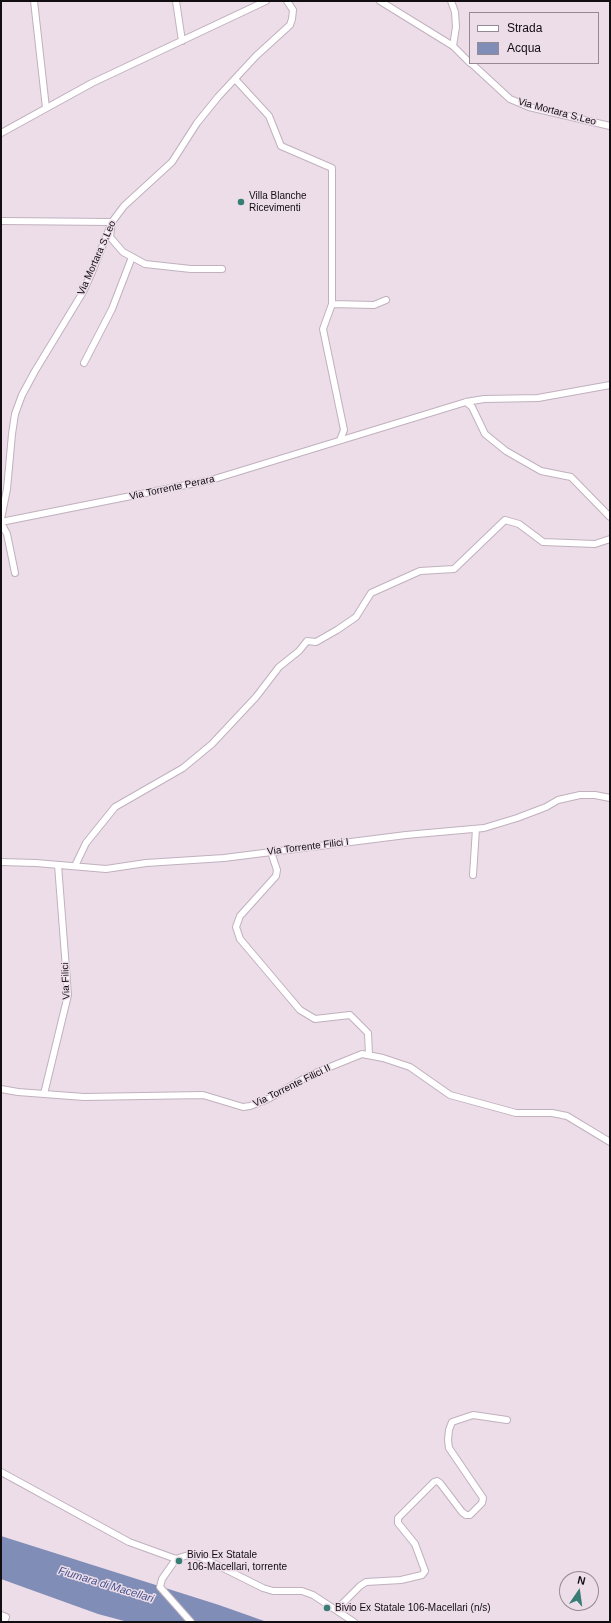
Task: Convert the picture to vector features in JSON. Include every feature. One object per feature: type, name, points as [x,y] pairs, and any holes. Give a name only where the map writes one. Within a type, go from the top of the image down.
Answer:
[{"type":"street","points":[[34,1],[46,108]]},
{"type":"street","points":[[176,1],[182,40]]},
{"type":"street","points":[[1,133],[92,83],[266,1]]},
{"type":"street","name":"Via Mortara S.Leo","points":[[1,522],[7,489],[15,414],[22,395],[83,292],[112,222],[124,206],[172,162],[197,123],[234,79],[268,44],[290,25],[293,10],[287,1]]},
{"type":"street","name":"Via Mortara S.Leo","points":[[380,1],[452,46],[469,62]]},
{"type":"street","points":[[450,1],[455,12],[456,27],[452,46]]},
{"type":"street","name":"Via Mortara S.Leo","points":[[471,64],[510,99],[529,107],[610,126]]},
{"type":"street","points":[[234,79],[269,116],[281,146],[332,168],[332,304],[323,329],[344,430],[340,440]]},
{"type":"street","points":[[1,221],[112,222],[110,237],[123,252],[145,264],[191,269],[222,269]]},
{"type":"street","points":[[84,363],[112,309],[132,257]]},
{"type":"street","points":[[332,304],[374,305],[386,300]]},
{"type":"street","name":"Via Torrente Perara","points":[[1,522],[212,480],[466,402],[484,399],[538,398],[610,385]]},
{"type":"street","points":[[466,402],[472,407],[485,434],[506,451],[541,471],[571,477],[610,517]]},
{"type":"street","points":[[75,866],[86,843],[115,807],[183,768],[212,744],[256,697],[279,667],[299,652],[307,641],[316,642],[338,630],[356,617],[371,593],[420,571],[454,569],[505,520],[519,524],[543,542],[595,544],[610,539]]},
{"type":"street","points":[[1,522],[8,534],[15,573]]},
{"type":"street","name":"Via Torrente Filici I","points":[[1,862],[36,863],[106,869],[146,863],[224,858],[406,835],[484,828],[517,818],[546,807],[558,800],[580,795],[595,795],[610,798]]},
{"type":"street","points":[[473,875],[476,829]]},
{"type":"street","points":[[271,852],[276,870],[276,876],[240,916],[236,927],[240,939],[300,1010],[315,1018],[350,1016],[368,1033],[369,1055]]},
{"type":"street","name":"Via Filici","points":[[44,1094],[68,995],[58,865]]},
{"type":"street","name":"Via Torrente Filici II","points":[[1,1089],[18,1092],[84,1097],[203,1095],[242,1107],[250,1106],[268,1099],[310,1075],[362,1054],[383,1058],[410,1068],[450,1095],[516,1113],[552,1113],[567,1116],[610,1142]]},
{"type":"street","points":[[336,1610],[366,1582],[401,1580],[422,1575],[425,1571],[424,1566],[415,1544],[398,1523],[400,1515],[434,1482],[437,1481],[462,1512],[466,1515],[470,1515],[482,1503],[483,1498],[449,1448],[449,1430],[452,1422],[473,1415],[507,1420]]},
{"type":"street","points":[[1,1472],[129,1542],[176,1559]]},
{"type":"street","points":[[191,1622],[160,1587],[162,1579],[176,1559],[193,1555],[203,1558],[263,1588],[274,1591],[302,1591],[313,1596],[354,1622]]},
{"type":"street","points":[[1,1615],[6,1617],[4,1622]]},
{"type":"water","name":"Fiumara di Macellari","points":[[1,1536],[219,1605],[267,1622],[128,1622],[98,1614],[1,1579]]},
{"type":"place","name":"Villa Blanche Ricevimenti","points":[[241,202]]},
{"type":"place","name":"Bivio Ex Statale 106-Macellari, torrente","points":[[179,1561]]},
{"type":"place","name":"Bivio Ex Statale 106-Macellari (n/s)","points":[[327,1608]]}]
